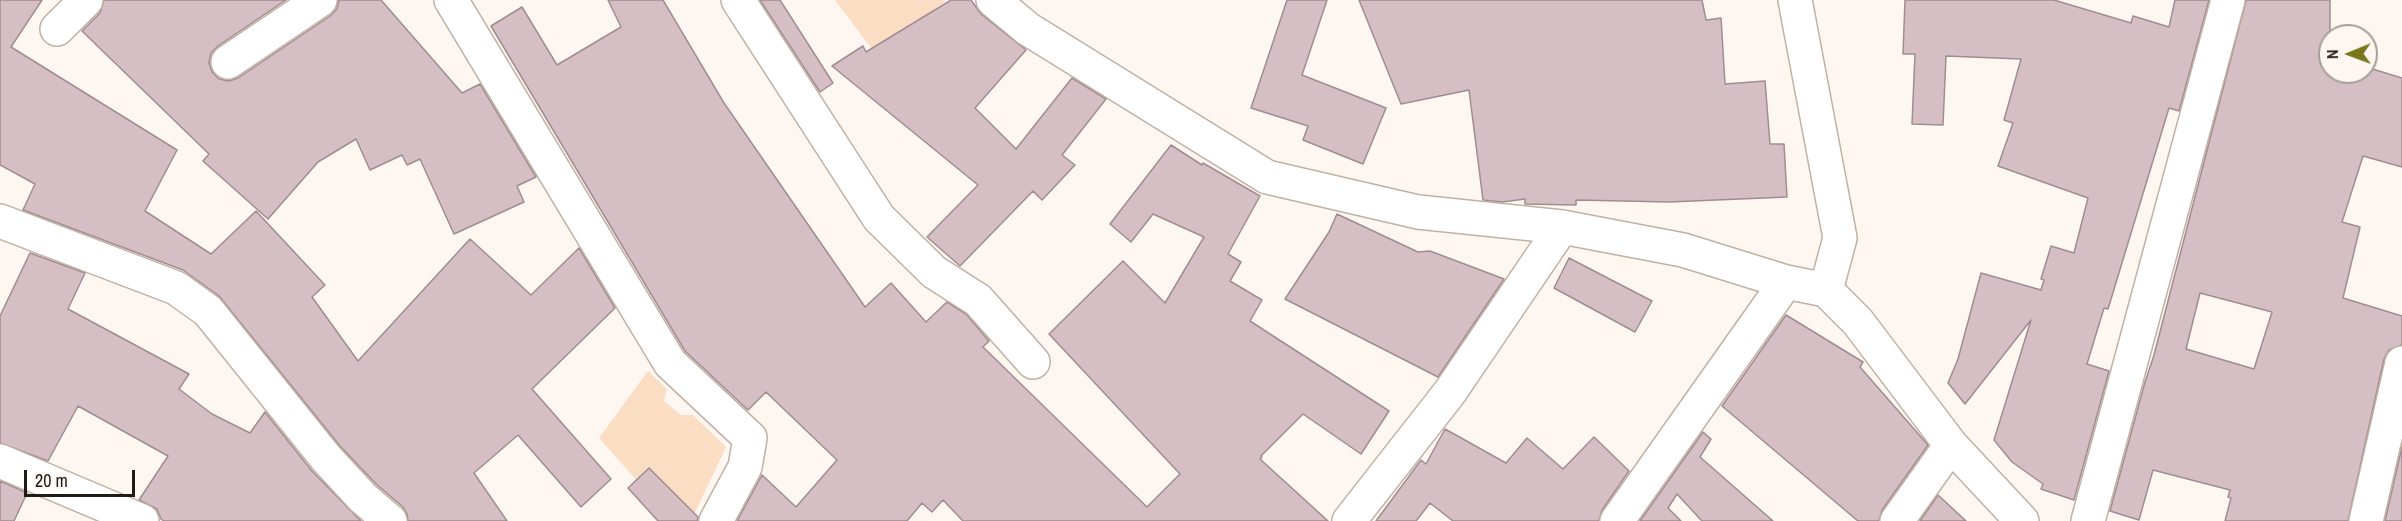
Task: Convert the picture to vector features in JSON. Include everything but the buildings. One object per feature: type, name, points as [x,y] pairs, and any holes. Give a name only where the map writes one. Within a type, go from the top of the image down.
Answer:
[{"type":"street","points":[[57,29],[86,0]]},
{"type":"street","points":[[228,62],[320,0]]},
{"type":"street","points":[[451,0],[670,363],[750,438],[745,467],[716,521]]},
{"type":"street","points":[[738,0],[879,218],[934,272],[978,300],[1033,362]]},
{"type":"street","points":[[993,0],[1028,28],[1267,177],[1418,212],[1562,227],[1683,250],[1786,282],[1826,290],[1858,322],[1951,445],[2022,521]]},
{"type":"street","points":[[1795,0],[1840,238],[1826,290]]},
{"type":"street","points":[[2088,521],[2228,0]]},
{"type":"street","points":[[0,221],[176,288],[208,311],[326,458],[363,498],[390,521]]},
{"type":"street","points":[[1349,521],[1450,392],[1562,227]]},
{"type":"street","points":[[1617,521],[1786,282]]},
{"type":"street","points":[[2366,521],[2402,363]]},
{"type":"street","points":[[1897,521],[1951,445]]},
{"type":"street","points":[[0,461],[142,521]]},
{"type":"shaded area","points":[[835,0],[943,0],[945,2],[874,52]]},
{"type":"shaded area","points":[[648,371],[667,389],[664,401],[681,415],[693,415],[726,447],[691,521],[673,521],[599,438]]}]
